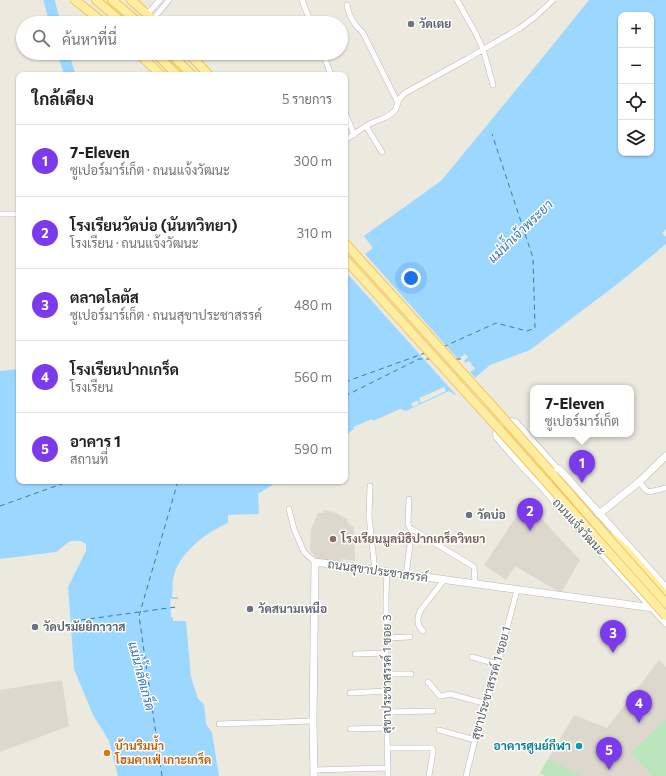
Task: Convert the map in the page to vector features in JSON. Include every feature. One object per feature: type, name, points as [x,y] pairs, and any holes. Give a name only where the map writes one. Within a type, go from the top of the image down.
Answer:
[{"type":"main road","points":[[75,0],[95,16]]},
{"type":"main road","points":[[96,0],[115,16]]},
{"type":"main road","points":[[112,0],[131,16]]},
{"type":"main road","points":[[131,0],[149,16]]},
{"type":"main road","points":[[145,60],[158,72]]},
{"type":"main road","points":[[155,60],[159,72]]},
{"type":"main road","points":[[163,60],[175,72]]},
{"type":"main road","points":[[177,60],[189,72]]},
{"type":"main road","points":[[195,60],[206,72]]},
{"type":"main road","name":"ถนนแจ้งวัฒนะ","points":[[348,246],[497,411],[666,604]]},
{"type":"main road","name":"ถนนแจ้งวัฒนะ","points":[[348,262],[666,616]]},
{"type":"main road","points":[[595,523],[626,550],[666,598]]},
{"type":"street","points":[[153,16],[160,0]]},
{"type":"street","points":[[155,16],[169,0]]},
{"type":"street","points":[[302,0],[308,16]]},
{"type":"street","points":[[457,0],[483,49],[492,85]]},
{"type":"street","points":[[348,138],[366,126],[391,114],[396,109],[399,99],[405,93],[520,28],[536,16],[553,0]]},
{"type":"street","points":[[347,5],[348,12],[352,20],[363,33],[398,103]]},
{"type":"street","points":[[326,60],[330,72]]},
{"type":"street","points":[[348,119],[354,134]]},
{"type":"street","points":[[366,126],[382,152]]},
{"type":"street","points":[[0,214],[16,214]]},
{"type":"street","name":"ถนนแจ้งวัฒนะ","points":[[666,588],[516,423],[511,420],[504,422],[499,426],[496,433],[497,437],[666,623]]},
{"type":"street","points":[[599,514],[639,482],[666,456]]},
{"type":"street","points":[[539,483],[544,476],[556,468]]},
{"type":"street","points":[[639,482],[649,492],[666,488]]},
{"type":"street","points":[[370,486],[369,516],[375,571]]},
{"type":"street","points":[[409,499],[408,524],[410,528],[471,565],[474,568],[475,584]]},
{"type":"street","points":[[289,509],[294,529],[304,552],[315,562]]},
{"type":"street","points":[[406,575],[411,537]]},
{"type":"street","name":"ถนนสุขาประชาสรรค์","points":[[314,773],[313,721],[315,562],[653,608]]},
{"type":"street","name":"สุขาประชาสรรค์ 1 ซอย 3","points":[[387,572],[386,691],[388,776]]},
{"type":"street","points":[[423,631],[419,628],[417,617],[444,580]]},
{"type":"street","name":"สุขาประชาสรรค์ 1 ซอย 1","points":[[466,776],[475,740],[487,704],[517,590]]},
{"type":"street","points":[[653,608],[666,598]]},
{"type":"street","points":[[386,638],[410,637]]},
{"type":"street","points":[[355,654],[386,653]]},
{"type":"street","points":[[472,657],[497,664]]},
{"type":"street","points":[[387,674],[411,674]]},
{"type":"street","points":[[428,682],[440,696],[450,694],[487,704]]},
{"type":"street","points":[[350,693],[386,691]]},
{"type":"street","points":[[387,712],[433,711]]},
{"type":"street","points":[[219,724],[313,721]]},
{"type":"street","points":[[350,729],[387,728]]},
{"type":"street","points":[[439,730],[475,740]]},
{"type":"street","points":[[387,748],[432,748],[433,752],[429,776]]},
{"type":"street","points":[[314,773],[352,769],[387,768]]},
{"type":"street","points":[[352,769],[352,776]]},
{"type":"shaded area","points":[[526,502],[580,560],[561,593],[515,566],[506,580],[484,565]]},
{"type":"shaded area","name":"โรงเรียนมูลนิธิปากเกร็ดวิทยา","points":[[324,510],[336,513],[347,519],[349,525],[354,527],[355,561],[342,559],[340,564],[332,563],[317,559],[310,550],[311,530],[318,513],[323,513]]},
{"type":"shaded area","points":[[659,660],[666,667],[666,776],[545,776],[540,773],[574,715],[607,728]]},
{"type":"shaded area","points":[[62,680],[69,726],[0,752],[0,690]]},
{"type":"green space","points":[[666,719],[666,776],[653,776],[631,753]]},
{"type":"green space","points":[[548,759],[582,776],[545,776],[540,773]]},
{"type":"water","name":"แม่น้ำเจ้าพระยา","points":[[589,0],[666,0],[666,229],[662,233],[666,237],[666,244],[620,282],[530,350],[490,365],[455,395],[449,391],[406,411],[400,409],[373,421],[372,419],[353,427],[354,429],[348,434],[348,246],[441,181]]},
{"type":"water","name":"แม่น้ำลัดเกร็ด","points":[[16,369],[16,484],[273,484],[258,494],[259,514],[228,515],[228,523],[211,532],[188,551],[177,566],[173,578],[172,597],[178,597],[179,621],[186,621],[191,677],[198,699],[204,704],[206,724],[212,733],[219,776],[118,776],[109,741],[93,715],[74,669],[68,587],[86,551],[86,544],[81,541],[70,541],[56,552],[0,559],[0,371]]},
{"type":"pier","points":[[364,236],[373,248],[365,254],[458,359],[465,354],[468,357],[464,361],[466,363],[469,361],[475,369],[470,372],[476,379],[457,396],[348,274],[348,244],[353,241],[355,242]]},
{"type":"pier","points":[[444,387],[446,391],[421,403],[420,401],[418,403],[419,404],[413,407],[411,403],[417,402],[420,400],[419,398]]},
{"type":"pier","points":[[170,599],[180,599],[180,621],[173,621],[173,617],[171,617]]},
{"type":"waterway","points":[[49,0],[53,16]]},
{"type":"waterway","points":[[65,60],[69,72]]},
{"type":"ferry route","points":[[443,347],[496,323],[527,331],[535,328],[533,258],[492,134]]},
{"type":"ferry route","points":[[348,381],[425,353]]},
{"type":"ferry route","points":[[348,394],[419,359],[430,359]]},
{"type":"ferry route","points":[[456,359],[463,359]]},
{"type":"ferry route","points":[[0,506],[62,484]]},
{"type":"ferry route","points":[[162,776],[139,616],[177,484]]},
{"type":"ferry route","points":[[81,620],[176,607]]},
{"type":"place","name":"วัดเตย","points":[[411,24]]},
{"type":"place","name":"7-Eleven","points":[[582,483]]},
{"type":"place","name":"วัดบ่อ","points":[[469,515]]},
{"type":"place","name":"โรงเรียนวัดบ่อ (นันทวิทยา)","points":[[530,531]]},
{"type":"place","name":"โรงเรียนมูลนิธิปากเกร็ดวิทยา","points":[[333,539]]},
{"type":"place","name":"วัดสนามเหนือ","points":[[250,609]]},
{"type":"place","name":"วัดปรมัยยิกาวาส","points":[[35,627]]},
{"type":"place","name":"ตลาดโลตัส","points":[[613,653]]},
{"type":"place","name":"โรงเรียนปากเกร็ด","points":[[639,723]]},
{"type":"place","name":"อาคารศูนย์กีฬา","points":[[579,746]]},
{"type":"place","name":"บ้านริมน้ำ โฮมคาเฟ่ เกาะเกร็ด","points":[[107,753]]},
{"type":"place","name":"อาคาร 1","points":[[609,770]]}]
